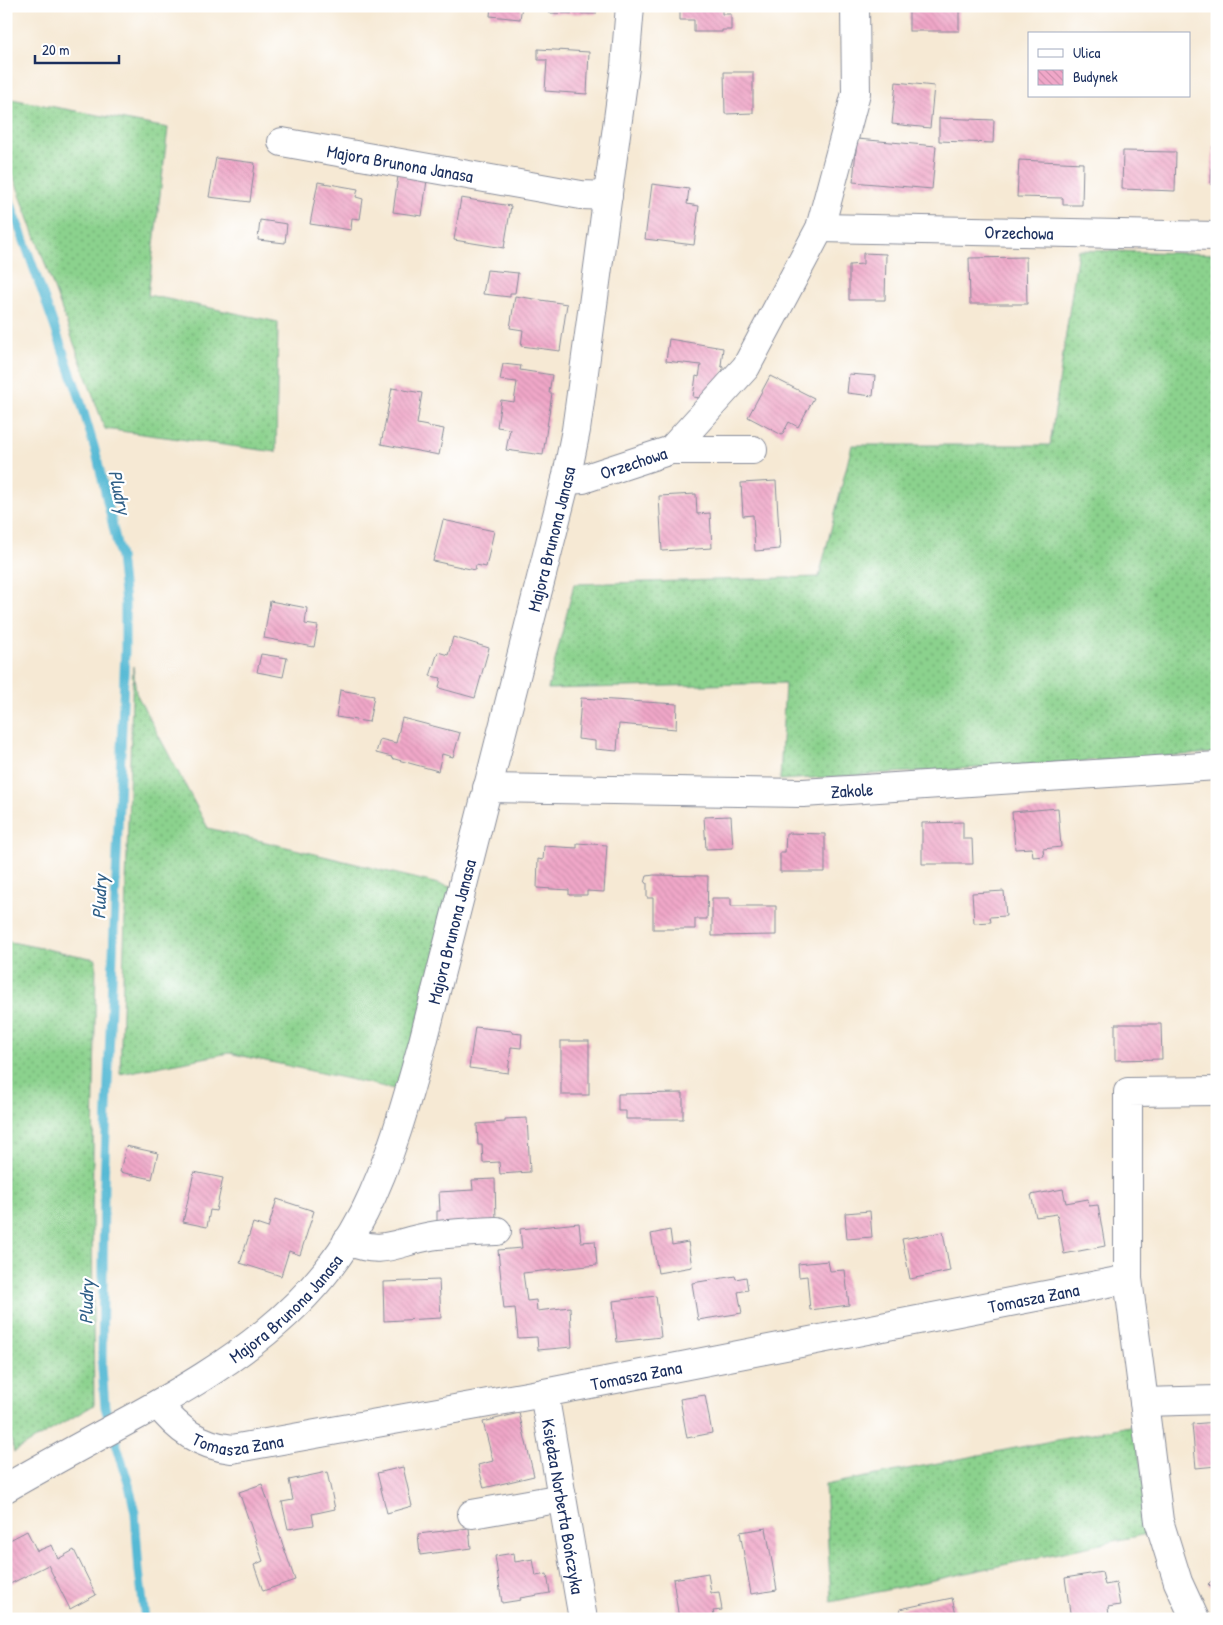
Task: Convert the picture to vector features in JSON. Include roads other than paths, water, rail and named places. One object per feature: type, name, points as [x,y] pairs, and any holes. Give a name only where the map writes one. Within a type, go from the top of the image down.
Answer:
[{"type":"street","name":"Majora Brunona Janasa","points":[[6,1488],[148,1410],[220,1367],[262,1337],[317,1282],[347,1242],[363,1215],[379,1180],[404,1109],[437,990],[566,480],[576,430],[608,196],[625,68],[630,6]]},
{"type":"street","name":"Orzechowa","points":[[566,480],[583,478],[671,450],[746,367],[820,228],[856,93],[855,6]]},
{"type":"street","name":"Majora Brunona Janasa","points":[[282,142],[582,195],[608,196]]},
{"type":"street","name":"Orzechowa","points":[[820,228],[1217,236]]},
{"type":"street","points":[[671,450],[753,450]]},
{"type":"street","name":"Zakole","points":[[488,788],[803,793],[1217,766]]},
{"type":"street","points":[[1195,1619],[1178,1582],[1159,1521],[1128,1279],[1128,1092],[1217,1091]]},
{"type":"street","points":[[347,1242],[362,1247],[379,1249],[430,1236],[497,1231]]},
{"type":"street","name":"Tomasza Zana","points":[[148,1410],[169,1418],[200,1441],[217,1447],[232,1449],[544,1393],[1128,1279]]},
{"type":"street","name":"Księdza Norberta Bończyka","points":[[544,1393],[582,1619]]},
{"type":"street","points":[[1144,1402],[1217,1400]]},
{"type":"street","points":[[472,1514],[562,1498]]},
{"type":"waterway","name":"Pludry","points":[[6,190],[79,396],[96,453],[120,557],[125,603],[125,650],[104,1184],[102,1368],[105,1407],[129,1485],[135,1513],[145,1619]]}]
